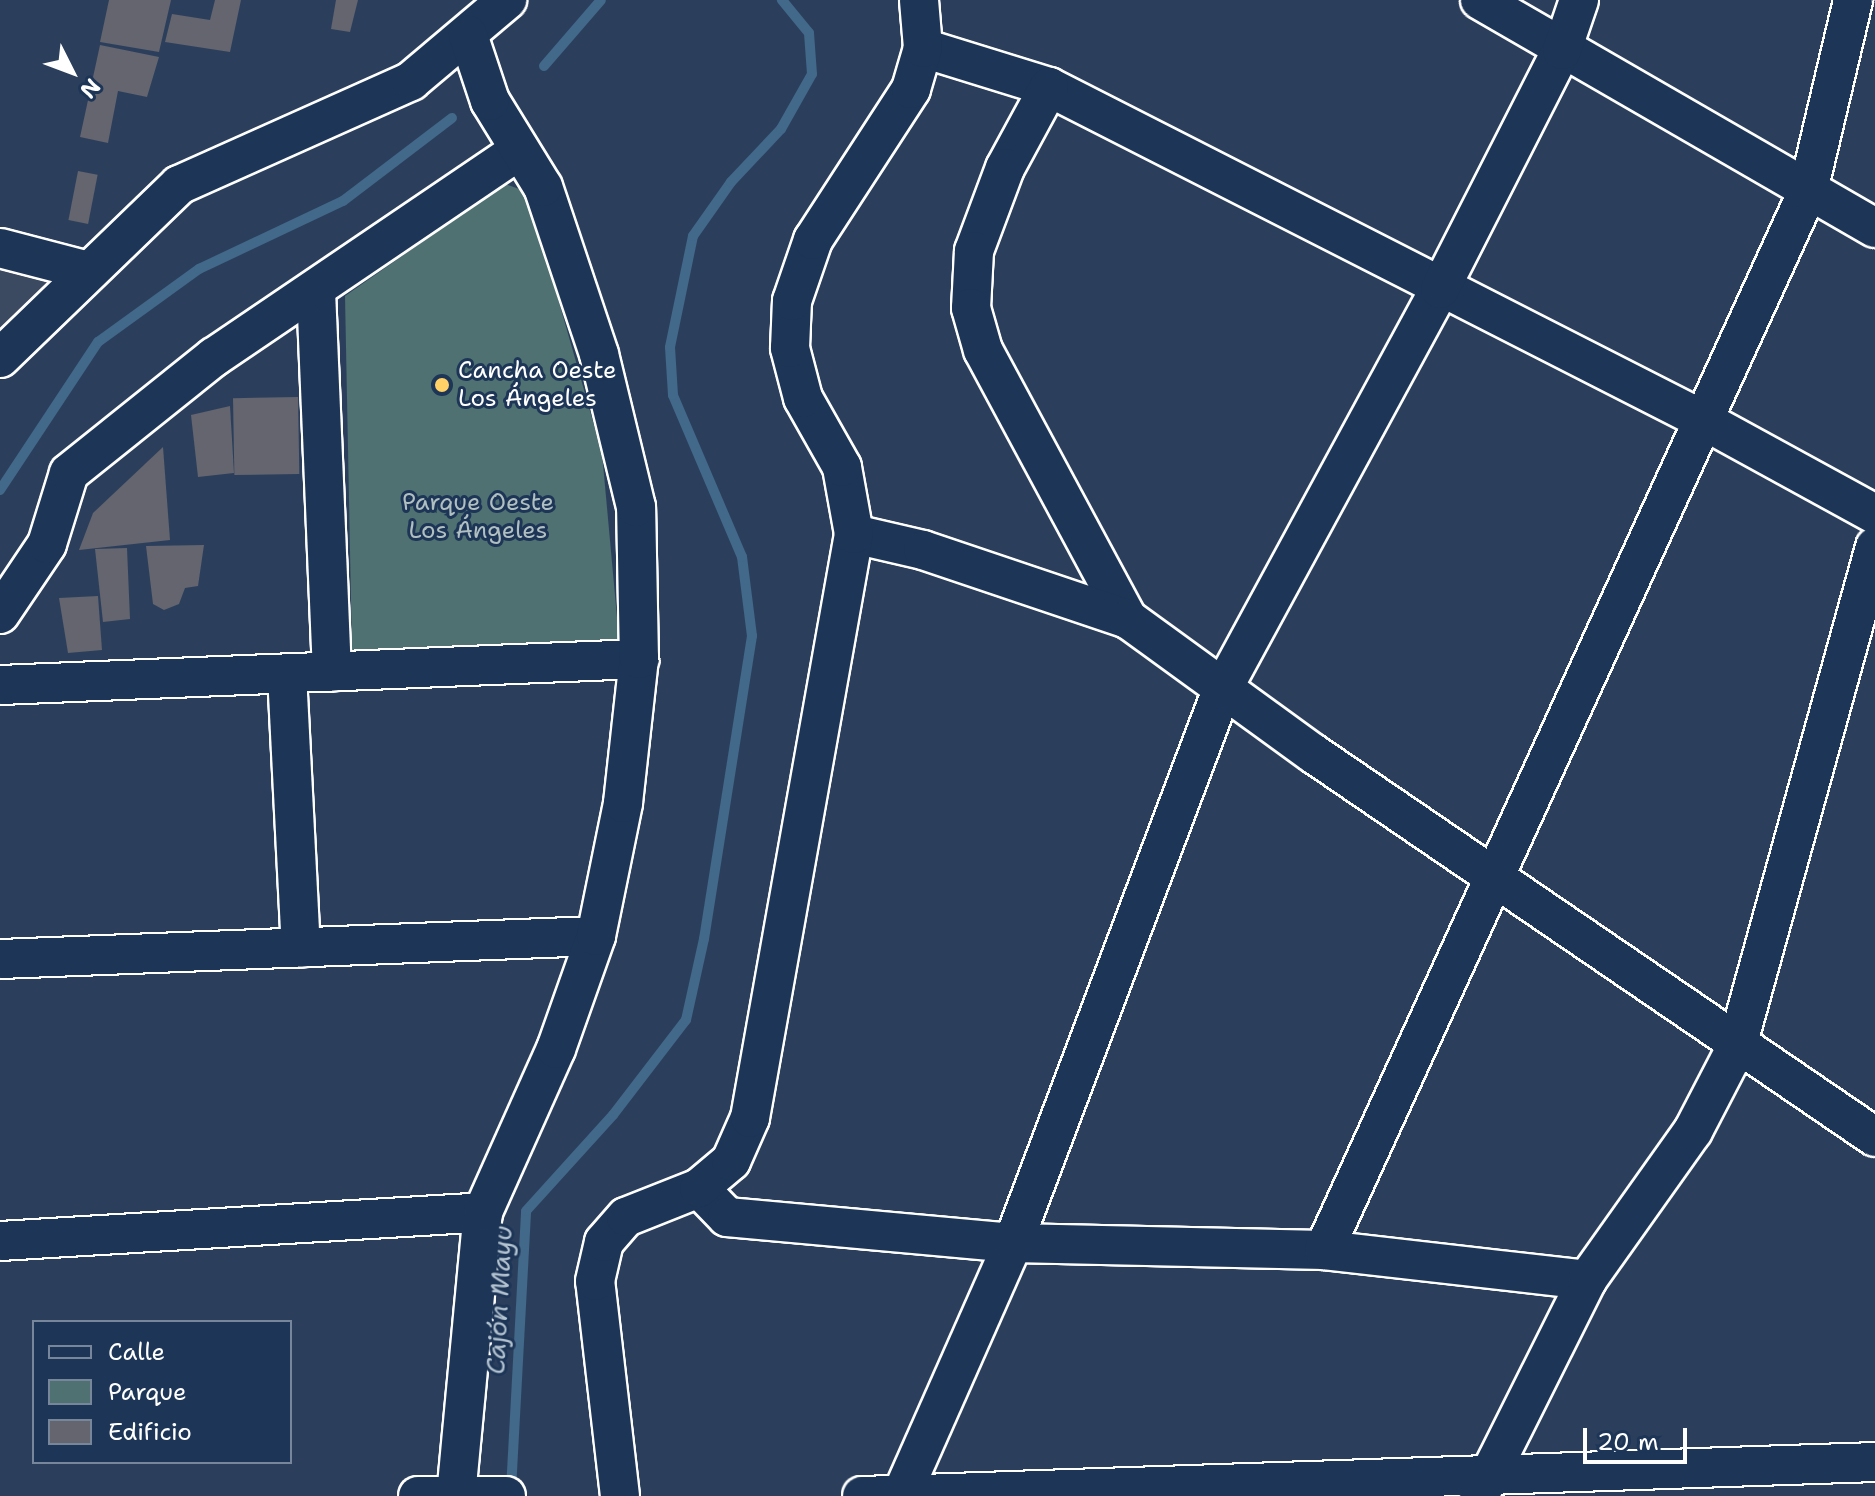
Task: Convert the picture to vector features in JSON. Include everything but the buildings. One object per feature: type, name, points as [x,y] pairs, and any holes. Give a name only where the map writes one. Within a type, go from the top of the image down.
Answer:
[{"type":"street","points":[[0,358],[85,270],[179,185],[411,81],[507,0]]},
{"type":"street","points":[[620,1496],[595,1281],[604,1242],[626,1217],[699,1188],[731,1161],[750,1118],[854,534],[842,467],[803,398],[790,348],[792,301],[813,240],[911,89],[923,48],[919,0]]},
{"type":"street","points":[[1480,0],[1875,228]]},
{"type":"street","points":[[901,1496],[1013,1243],[1222,690],[1440,289],[1562,50],[1579,0]]},
{"type":"street","points":[[1324,1250],[1808,191],[1853,0]]},
{"type":"street","points":[[468,35],[490,101],[543,187],[594,339],[632,492],[639,659],[623,803],[596,936],[556,1049],[483,1212],[468,1495]]},
{"type":"street","points":[[923,48],[1049,87],[1440,289],[1703,420],[1875,514]]},
{"type":"street","points":[[1049,87],[1005,168],[974,251],[971,308],[983,350],[1128,619]]},
{"type":"street","points":[[0,614],[47,544],[69,473],[214,357],[316,291],[518,151]]},
{"type":"street","points":[[0,248],[85,270]]},
{"type":"street","points":[[316,291],[332,672]]},
{"type":"street","points":[[854,534],[923,550],[1128,619],[1222,690],[1494,874],[1737,1046],[1875,1137]]},
{"type":"street","points":[[1482,1486],[1587,1280],[1693,1131],[1737,1046],[1875,547]]},
{"type":"street","points":[[0,685],[639,659]]},
{"type":"street","points":[[287,674],[301,948]]},
{"type":"street","points":[[0,959],[596,936]]},
{"type":"street","points":[[699,1188],[727,1217],[1013,1243],[1324,1250],[1587,1280]]},
{"type":"street","points":[[0,1241],[483,1212]]},
{"type":"street","points":[[862,1496],[1482,1486],[1875,1462]]},
{"type":"street","points":[[418,1496],[506,1496]]},
{"type":"shaded area","points":[[0,269],[50,281],[0,332]]},
{"type":"green space","name":"Parque Oeste Los Ángeles","points":[[505,184],[522,190],[547,260],[602,453],[619,639],[352,652],[345,296]]},
{"type":"waterway","points":[[544,66],[601,0]]},
{"type":"waterway","name":"Cajón Mayu","points":[[511,1490],[526,1211],[613,1115],[686,1020],[704,939],[752,636],[742,557],[673,395],[670,347],[693,236],[731,182],[781,129],[812,74],[809,33],[782,0]]},
{"type":"waterway","points":[[0,490],[98,342],[199,269],[343,201],[452,118]]},
{"type":"place","name":"Cancha Oeste Los Ángeles","points":[[442,385]]}]
